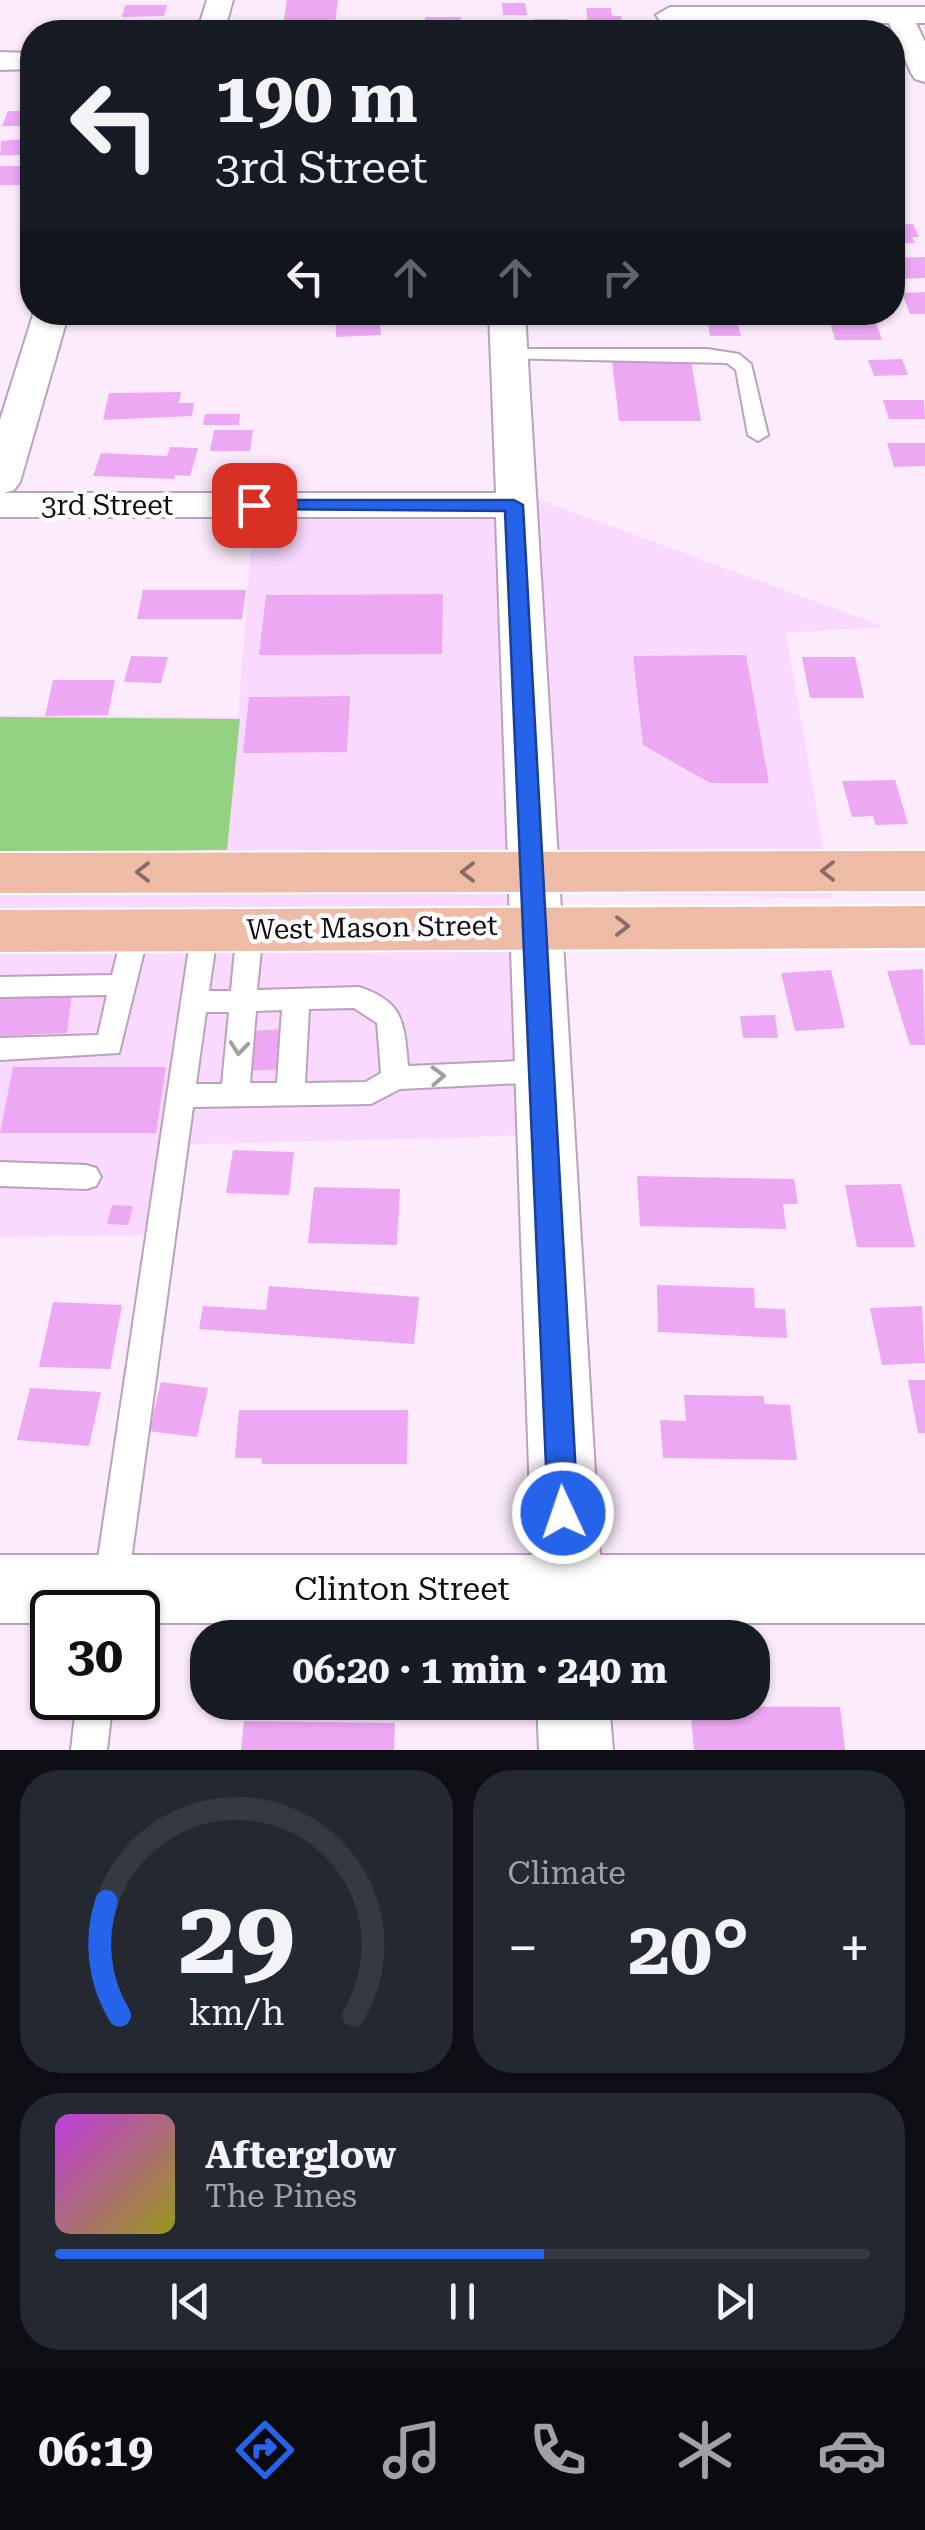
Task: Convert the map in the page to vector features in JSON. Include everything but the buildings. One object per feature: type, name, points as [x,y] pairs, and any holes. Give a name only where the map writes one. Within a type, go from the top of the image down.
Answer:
[{"type":"main road","name":"West Mason Street","points":[[0,931],[227,928],[535,899],[925,871]]},
{"type":"main road","name":"West Mason Street","points":[[0,873],[535,899],[925,927]]},
{"type":"street","points":[[671,16],[912,15],[925,73]]},
{"type":"street","points":[[0,482],[48,325]]},
{"type":"street","points":[[508,333],[568,1613]]},
{"type":"street","name":"3rd Street","points":[[0,505],[514,505]]},
{"type":"street","name":"Clinton Street","points":[[0,1589],[30,1592]]},
{"type":"street","name":"Clinton Street","points":[[160,1602],[568,1613],[925,1589]]},
{"type":"street","points":[[575,1720],[576,1750]]},
{"type":"lane","points":[[508,333],[733,358],[745,368],[758,435]]},
{"type":"lane","points":[[0,1049],[109,1045],[137,927]]},
{"type":"lane","points":[[227,928],[243,1000],[235,1095]]},
{"type":"lane","points":[[110,1590],[194,1002],[227,928]]},
{"type":"lane","points":[[0,987],[123,985]]},
{"type":"lane","points":[[194,1002],[359,998],[390,1018],[396,1078]]},
{"type":"lane","points":[[290,1094],[296,1000]]},
{"type":"lane","points":[[180,1096],[371,1093],[396,1078],[543,1071]]},
{"type":"lane","points":[[0,1174],[86,1176]]},
{"type":"lane","points":[[88,1750],[93,1720]]},
{"type":"shaded area","points":[[513,490],[885,627],[786,633],[832,898],[535,893],[546,1135],[173,1145],[158,1235],[0,1237],[0,716],[238,717],[254,505],[513,505]]},
{"type":"green space","points":[[0,717],[240,719],[227,850],[0,854]]},
{"type":"route","points":[[254,505],[514,505],[563,1513]]}]
